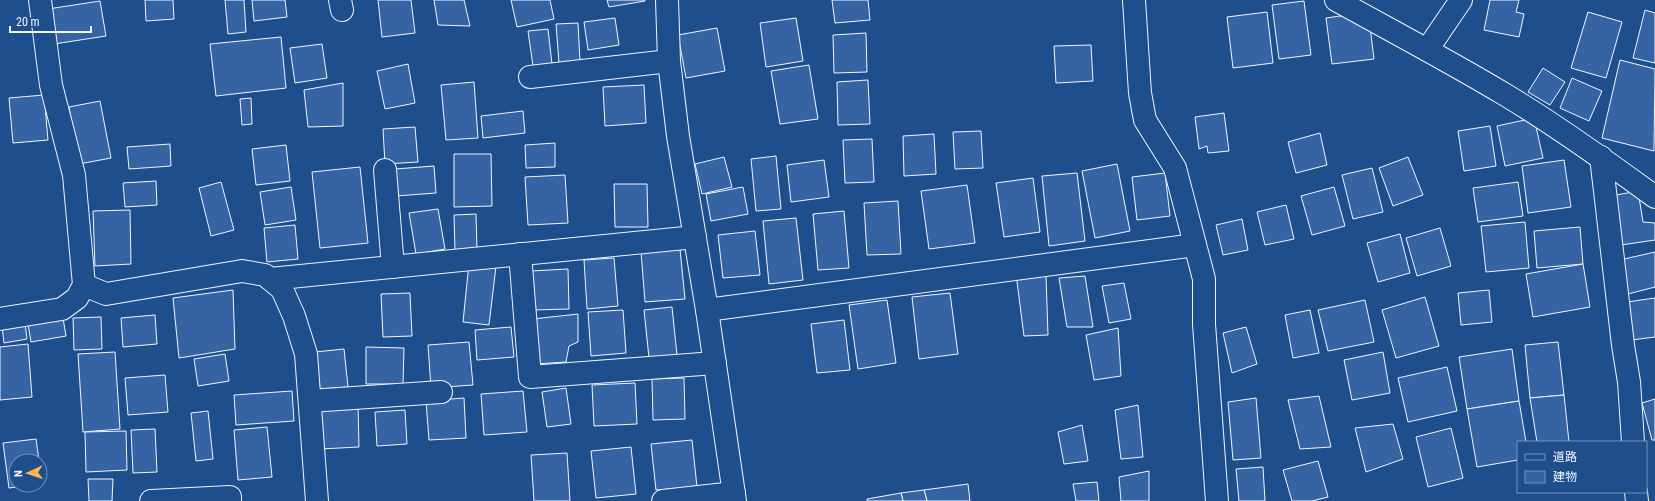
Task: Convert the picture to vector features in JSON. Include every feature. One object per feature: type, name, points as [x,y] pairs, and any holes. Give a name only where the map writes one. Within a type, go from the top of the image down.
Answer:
[{"type":"street","points":[[0,319],[62,309],[77,298],[84,285],[74,175],[51,85],[40,0]]},
{"type":"street","points":[[663,501],[735,497],[708,310],[678,136],[669,61],[667,0]]},
{"type":"street","points":[[1134,0],[1140,93],[1146,120],[1175,168],[1204,279],[1204,324],[1217,501]]},
{"type":"street","points":[[1336,0],[1505,95],[1601,157],[1655,197]]},
{"type":"street","points":[[1427,50],[1461,0]]},
{"type":"street","points":[[530,77],[669,61]]},
{"type":"street","points":[[1601,157],[1623,346],[1629,382],[1633,441]]},
{"type":"street","points":[[385,170],[393,267]]},
{"type":"street","points":[[270,279],[695,237]]},
{"type":"street","points":[[708,310],[1195,245]]},
{"type":"street","points":[[520,254],[530,377],[715,363]]},
{"type":"street","points":[[84,285],[106,294],[242,271],[265,275],[282,289],[294,316],[306,354],[317,501]]},
{"type":"street","points":[[310,401],[441,392]]},
{"type":"street","points":[[151,501],[230,497],[230,501]]},
{"type":"building","points":[[145,0],[173,0],[174,19],[146,21]]},
{"type":"building","points":[[225,0],[244,0],[246,32],[228,34]]},
{"type":"building","points":[[252,0],[285,0],[287,17],[254,21]]},
{"type":"building","points":[[378,0],[411,0],[415,33],[382,37]]},
{"type":"building","points":[[434,0],[464,0],[470,26],[438,25]]},
{"type":"building","points":[[511,0],[550,0],[554,19],[517,27]]},
{"type":"building","points":[[607,0],[645,0],[645,1],[609,7]]},
{"type":"building","points":[[832,0],[868,0],[870,20],[835,23]]},
{"type":"building","points":[[1490,0],[1519,0],[1516,12],[1524,14],[1519,37],[1484,30]]},
{"type":"building","points":[[100,1],[106,36],[54,44],[48,9]]},
{"type":"building","points":[[1304,1],[1311,55],[1279,59],[1272,5]]},
{"type":"building","points":[[1645,10],[1655,13],[1655,63],[1633,58]]},
{"type":"building","points":[[1267,12],[1273,63],[1233,68],[1227,17]]},
{"type":"building","points":[[1588,12],[1622,22],[1606,78],[1571,68]]},
{"type":"building","points":[[1361,13],[1370,26],[1374,59],[1332,64],[1326,18]]},
{"type":"building","points":[[615,18],[619,45],[588,50],[584,22]]},
{"type":"building","points":[[796,18],[803,61],[766,67],[760,23]]},
{"type":"building","points":[[578,23],[580,61],[559,63],[556,24]]},
{"type":"building","points":[[717,28],[725,71],[686,78],[678,35]]},
{"type":"building","points":[[548,29],[552,64],[533,66],[528,31]]},
{"type":"building","points":[[866,33],[867,72],[834,73],[833,35]]},
{"type":"building","points":[[281,37],[286,88],[216,96],[210,44]]},
{"type":"building","points":[[322,44],[327,78],[295,83],[290,48]]},
{"type":"building","points":[[1091,45],[1093,81],[1056,83],[1054,46]]},
{"type":"building","points":[[1620,60],[1655,69],[1654,151],[1602,138]]},
{"type":"building","points":[[408,64],[415,103],[385,109],[377,71]]},
{"type":"building","points":[[809,65],[818,119],[780,124],[771,71]]},
{"type":"building","points":[[1543,68],[1565,82],[1550,105],[1528,92]]},
{"type":"building","points":[[1572,78],[1602,91],[1589,121],[1560,108]]},
{"type":"building","points":[[868,80],[870,124],[838,125],[837,82]]},
{"type":"building","points":[[474,82],[478,138],[446,140],[441,85]]},
{"type":"building","points":[[343,83],[343,126],[308,127],[304,90]]},
{"type":"building","points":[[644,85],[646,123],[605,126],[603,87]]},
{"type":"building","points":[[44,95],[48,140],[13,143],[9,98]]},
{"type":"building","points":[[251,98],[252,124],[242,125],[240,99]]},
{"type":"building","points":[[100,101],[111,158],[79,164],[69,107]]},
{"type":"building","points":[[523,111],[525,133],[483,138],[481,116]]},
{"type":"building","points":[[1224,113],[1229,151],[1208,153],[1207,146],[1199,149],[1195,117]]},
{"type":"building","points":[[1534,118],[1543,158],[1505,166],[1497,126]]},
{"type":"building","points":[[1490,126],[1496,166],[1464,171],[1458,131]]},
{"type":"building","points":[[415,127],[418,162],[385,164],[383,129]]},
{"type":"building","points":[[981,131],[983,168],[955,169],[953,132]]},
{"type":"building","points":[[1320,133],[1327,165],[1296,173],[1288,142]]},
{"type":"building","points":[[934,134],[936,174],[904,176],[903,136]]},
{"type":"building","points":[[872,139],[874,182],[845,183],[843,140]]},
{"type":"building","points":[[555,143],[555,167],[526,168],[525,145]]},
{"type":"building","points":[[170,144],[171,166],[129,169],[127,147]]},
{"type":"building","points":[[286,145],[290,181],[256,185],[252,149]]},
{"type":"building","points":[[454,154],[491,154],[492,206],[454,207]]},
{"type":"building","points":[[776,156],[781,209],[756,211],[751,159]]},
{"type":"building","points":[[724,157],[732,187],[702,194],[695,164]]},
{"type":"building","points":[[1408,157],[1423,195],[1393,206],[1379,168]]},
{"type":"building","points":[[824,160],[829,197],[791,202],[787,165]]},
{"type":"building","points":[[1564,160],[1571,207],[1528,213],[1522,166]]},
{"type":"building","points":[[1117,164],[1130,231],[1095,238],[1082,171]]},
{"type":"building","points":[[434,166],[436,193],[396,196],[395,169]]},
{"type":"building","points":[[360,167],[368,243],[320,248],[312,172]]},
{"type":"building","points":[[1372,168],[1383,212],[1353,219],[1342,175]]},
{"type":"building","points":[[1077,173],[1085,241],[1049,246],[1042,176]]},
{"type":"building","points":[[1165,173],[1170,216],[1137,220],[1132,177]]},
{"type":"building","points":[[565,175],[568,223],[528,225],[525,177]]},
{"type":"building","points":[[1033,178],[1040,232],[1004,237],[996,183]]},
{"type":"building","points":[[156,181],[157,205],[125,207],[123,183]]},
{"type":"building","points":[[221,182],[234,230],[211,236],[199,188]]},
{"type":"building","points":[[1518,182],[1523,216],[1478,222],[1473,188]]},
{"type":"building","points":[[614,184],[647,184],[648,227],[615,227]]},
{"type":"building","points":[[967,185],[975,243],[929,249],[921,191]]},
{"type":"building","points":[[291,187],[296,220],[265,225],[260,192]]},
{"type":"building","points":[[743,187],[748,214],[711,221],[706,194]]},
{"type":"building","points":[[1334,187],[1345,226],[1312,235],[1301,196]]},
{"type":"building","points":[[1638,191],[1643,222],[1655,223],[1655,240],[1621,245],[1616,195]]},
{"type":"building","points":[[898,201],[901,254],[867,255],[864,203]]},
{"type":"building","points":[[1286,205],[1294,239],[1265,245],[1257,212]]},
{"type":"building","points":[[438,209],[445,249],[416,254],[409,213]]},
{"type":"building","points":[[130,210],[131,264],[95,266],[93,211]]},
{"type":"building","points":[[844,211],[849,268],[818,270],[813,214]]},
{"type":"building","points":[[476,214],[477,249],[455,250],[454,215]]},
{"type":"building","points":[[796,218],[803,280],[769,284],[763,221]]},
{"type":"building","points":[[1242,219],[1248,250],[1223,255],[1216,225]]},
{"type":"building","points":[[1525,222],[1529,268],[1486,272],[1481,226]]},
{"type":"building","points":[[295,225],[298,259],[267,262],[264,228]]},
{"type":"building","points":[[1580,227],[1583,264],[1537,268],[1534,231]]},
{"type":"building","points":[[1440,228],[1451,266],[1417,276],[1406,238]]},
{"type":"building","points":[[755,231],[760,275],[723,278],[718,235]]},
{"type":"building","points":[[1400,234],[1410,273],[1378,282],[1367,243]]},
{"type":"building","points":[[680,249],[685,299],[645,302],[641,252]]},
{"type":"building","points":[[1655,252],[1655,287],[1624,295],[1620,260]]},
{"type":"building","points":[[614,258],[618,306],[587,309],[584,260]]},
{"type":"building","points":[[469,263],[496,266],[489,325],[463,322]]},
{"type":"building","points":[[1583,264],[1590,307],[1533,317],[1526,274]]},
{"type":"building","points":[[568,269],[569,309],[532,310],[531,271]]},
{"type":"building","points":[[1016,274],[1046,275],[1048,335],[1024,336]]},
{"type":"building","points":[[1085,276],[1093,327],[1067,327],[1059,278]]},
{"type":"building","points":[[1124,283],[1131,319],[1109,323],[1102,286]]},
{"type":"building","points":[[233,290],[235,349],[179,358],[173,298]]},
{"type":"building","points":[[1489,290],[1492,322],[1461,325],[1458,293]]},
{"type":"building","points":[[410,293],[412,336],[383,337],[381,294]]},
{"type":"building","points":[[950,293],[958,354],[919,359],[912,297]]},
{"type":"building","points":[[1425,297],[1439,346],[1396,358],[1382,310]]},
{"type":"building","points":[[1655,298],[1655,337],[1632,340],[1627,302]]},
{"type":"building","points":[[887,300],[896,363],[858,369],[849,305]]},
{"type":"building","points":[[1365,300],[1374,342],[1328,351],[1318,310]]},
{"type":"building","points":[[672,307],[677,355],[649,358],[644,310]]},
{"type":"building","points":[[623,310],[626,353],[591,356],[588,312]]},
{"type":"building","points":[[1310,310],[1319,353],[1293,358],[1285,315]]},
{"type":"building","points":[[578,314],[578,342],[569,346],[566,362],[535,364],[533,319]]},
{"type":"building","points":[[155,315],[157,344],[123,347],[121,318]]},
{"type":"building","points":[[101,317],[102,349],[74,350],[73,318]]},
{"type":"building","points":[[63,318],[66,336],[31,342],[28,324]]},
{"type":"building","points":[[844,320],[850,370],[817,373],[811,324]]},
{"type":"building","points":[[25,323],[27,339],[4,343],[2,326]]},
{"type":"building","points":[[511,327],[514,357],[477,360],[475,330]]},
{"type":"building","points":[[1246,327],[1257,364],[1232,373],[1223,333]]},
{"type":"building","points":[[1118,328],[1121,376],[1094,380],[1086,335]]},
{"type":"building","points":[[469,342],[473,385],[431,388],[428,345]]},
{"type":"building","points":[[1558,342],[1564,395],[1530,398],[1525,345]]},
{"type":"building","points":[[28,344],[32,397],[0,400],[0,347]]},
{"type":"building","points":[[366,347],[404,348],[403,384],[366,384]]},
{"type":"building","points":[[344,349],[348,387],[318,389],[315,352]]},
{"type":"building","points":[[1512,349],[1519,401],[1467,409],[1459,357]]},
{"type":"building","points":[[115,352],[120,429],[83,432],[78,354]]},
{"type":"building","points":[[1383,352],[1390,393],[1352,400],[1344,360]]},
{"type":"building","points":[[225,354],[229,381],[198,386],[194,359]]},
{"type":"building","points":[[1447,367],[1457,411],[1408,422],[1398,378]]},
{"type":"building","points":[[165,375],[168,412],[128,415],[125,378]]},
{"type":"building","points":[[684,378],[685,419],[653,420],[652,379]]},
{"type":"building","points":[[635,383],[637,424],[594,426],[592,385]]},
{"type":"building","points":[[566,388],[571,424],[547,427],[542,392]]},
{"type":"building","points":[[292,391],[294,421],[236,425],[234,395]]},
{"type":"building","points":[[523,391],[527,432],[484,435],[481,394]]},
{"type":"building","points":[[1564,395],[1569,441],[1537,441],[1530,398]]},
{"type":"building","points":[[1319,396],[1331,447],[1300,449],[1288,400]]},
{"type":"building","points":[[464,398],[466,438],[429,440],[426,401]]},
{"type":"building","points":[[1256,398],[1261,458],[1233,460],[1228,402]]},
{"type":"building","points":[[1655,399],[1655,440],[1652,440],[1642,403]]},
{"type":"building","points":[[1519,401],[1526,441],[1517,441],[1517,460],[1477,467],[1467,409]]},
{"type":"building","points":[[358,405],[359,447],[320,449],[318,407]]},
{"type":"building","points":[[1138,405],[1143,457],[1121,459],[1115,410]]},
{"type":"building","points":[[405,410],[407,444],[377,446],[375,412]]},
{"type":"building","points":[[208,411],[213,459],[196,461],[191,413]]},
{"type":"building","points":[[1393,424],[1403,459],[1366,472],[1355,428]]},
{"type":"building","points":[[1082,425],[1088,461],[1064,464],[1058,432]]},
{"type":"building","points":[[267,427],[272,477],[238,480],[234,430]]},
{"type":"building","points":[[1451,428],[1463,478],[1428,487],[1416,437]]},
{"type":"building","points":[[155,429],[157,472],[133,473],[131,430]]},
{"type":"building","points":[[126,431],[127,470],[86,472],[85,432]]},
{"type":"building","points":[[36,439],[38,453],[8,453],[8,480],[3,443]]},
{"type":"building","points":[[692,440],[697,487],[656,490],[651,444]]},
{"type":"building","points":[[631,447],[636,494],[596,498],[591,451]]},
{"type":"building","points":[[567,453],[570,501],[534,501],[531,455]]},
{"type":"building","points":[[1318,461],[1328,497],[1312,501],[1292,501],[1283,470]]},
{"type":"building","points":[[1263,467],[1265,501],[1239,501],[1236,469]]},
{"type":"building","points":[[1149,471],[1149,501],[1121,501],[1119,477]]},
{"type":"building","points":[[88,479],[113,479],[112,501],[89,501]]},
{"type":"building","points":[[1097,482],[1099,501],[1076,501],[1073,484]]},
{"type":"building","points":[[968,484],[970,501],[927,501],[924,490]]},
{"type":"building","points":[[924,490],[927,501],[903,501],[901,493]]},
{"type":"building","points":[[901,493],[903,501],[867,501],[867,499]]}]
